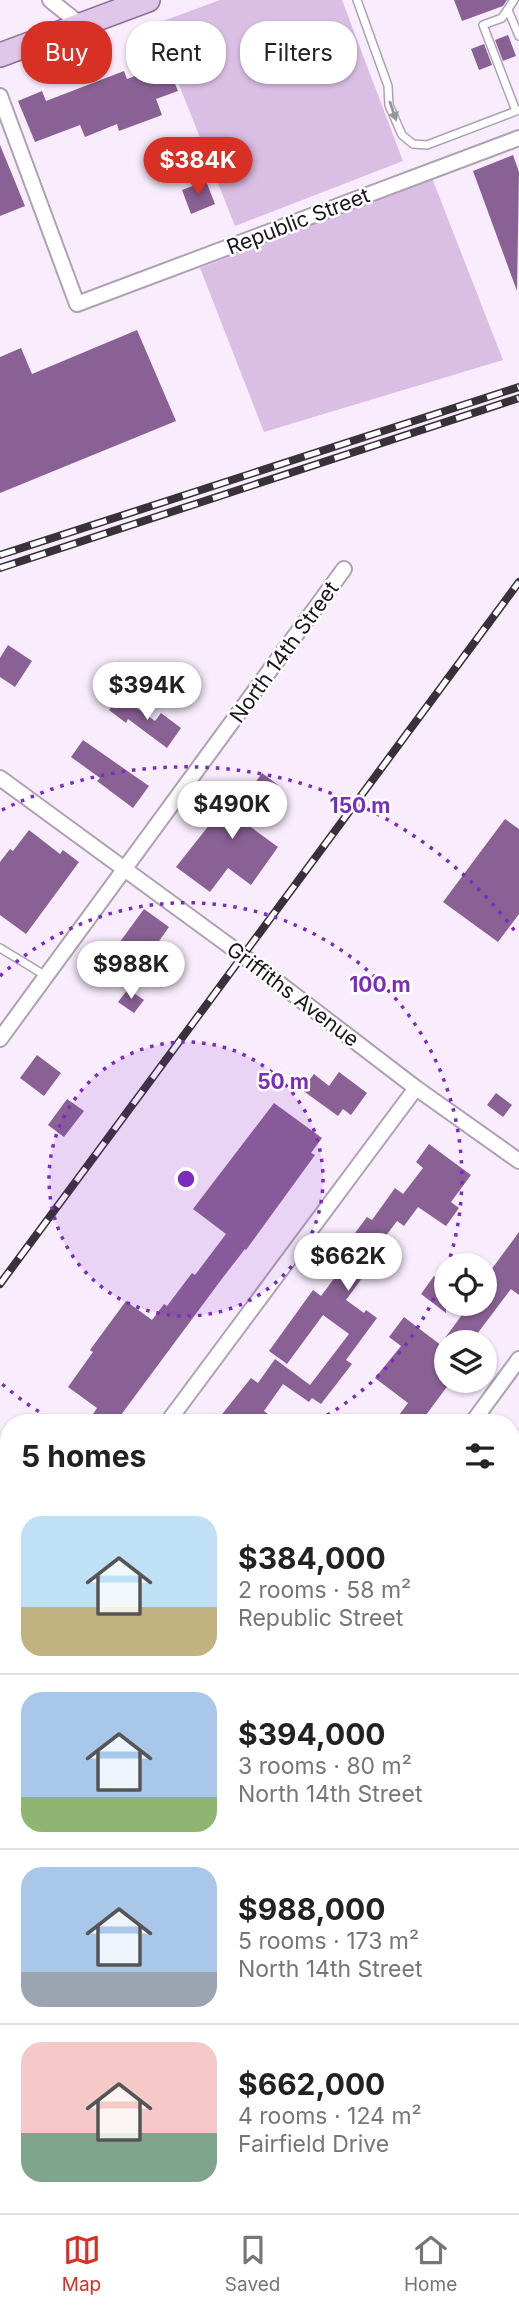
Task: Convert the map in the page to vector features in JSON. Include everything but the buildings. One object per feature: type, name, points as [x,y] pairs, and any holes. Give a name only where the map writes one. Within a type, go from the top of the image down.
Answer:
[{"type":"main road","points":[[92,21],[148,0]]},
{"type":"main road","points":[[0,55],[21,47]]},
{"type":"street","points":[[50,0],[76,21]]},
{"type":"street","name":"Republic Street","points":[[0,96],[78,304],[519,138]]},
{"type":"street","name":"North 14th Street","points":[[0,1039],[345,569]]},
{"type":"street","name":"Griffiths Avenue","points":[[0,778],[519,1161]]},
{"type":"street","points":[[174,1414],[416,1087]]},
{"type":"street","points":[[479,1414],[519,1360]]},
{"type":"lane","points":[[357,0],[388,86],[389,105],[402,135],[413,144],[427,145],[517,111],[483,25],[502,18],[514,0]]},
{"type":"lane","points":[[508,10],[519,36]]},
{"type":"lane","points":[[0,948],[46,976]]},
{"type":"shaded area","points":[[220,0],[342,0],[350,21],[240,21],[240,84],[357,84],[357,40],[403,161],[235,226],[179,84],[226,84],[226,21],[163,21]]},
{"type":"shaded area","points":[[432,178],[503,360],[264,432],[200,268]]},
{"type":"railway","points":[[0,555],[519,387]]},
{"type":"railway","points":[[0,568],[519,398]]},
{"type":"railway","points":[[0,1284],[519,582]]}]
